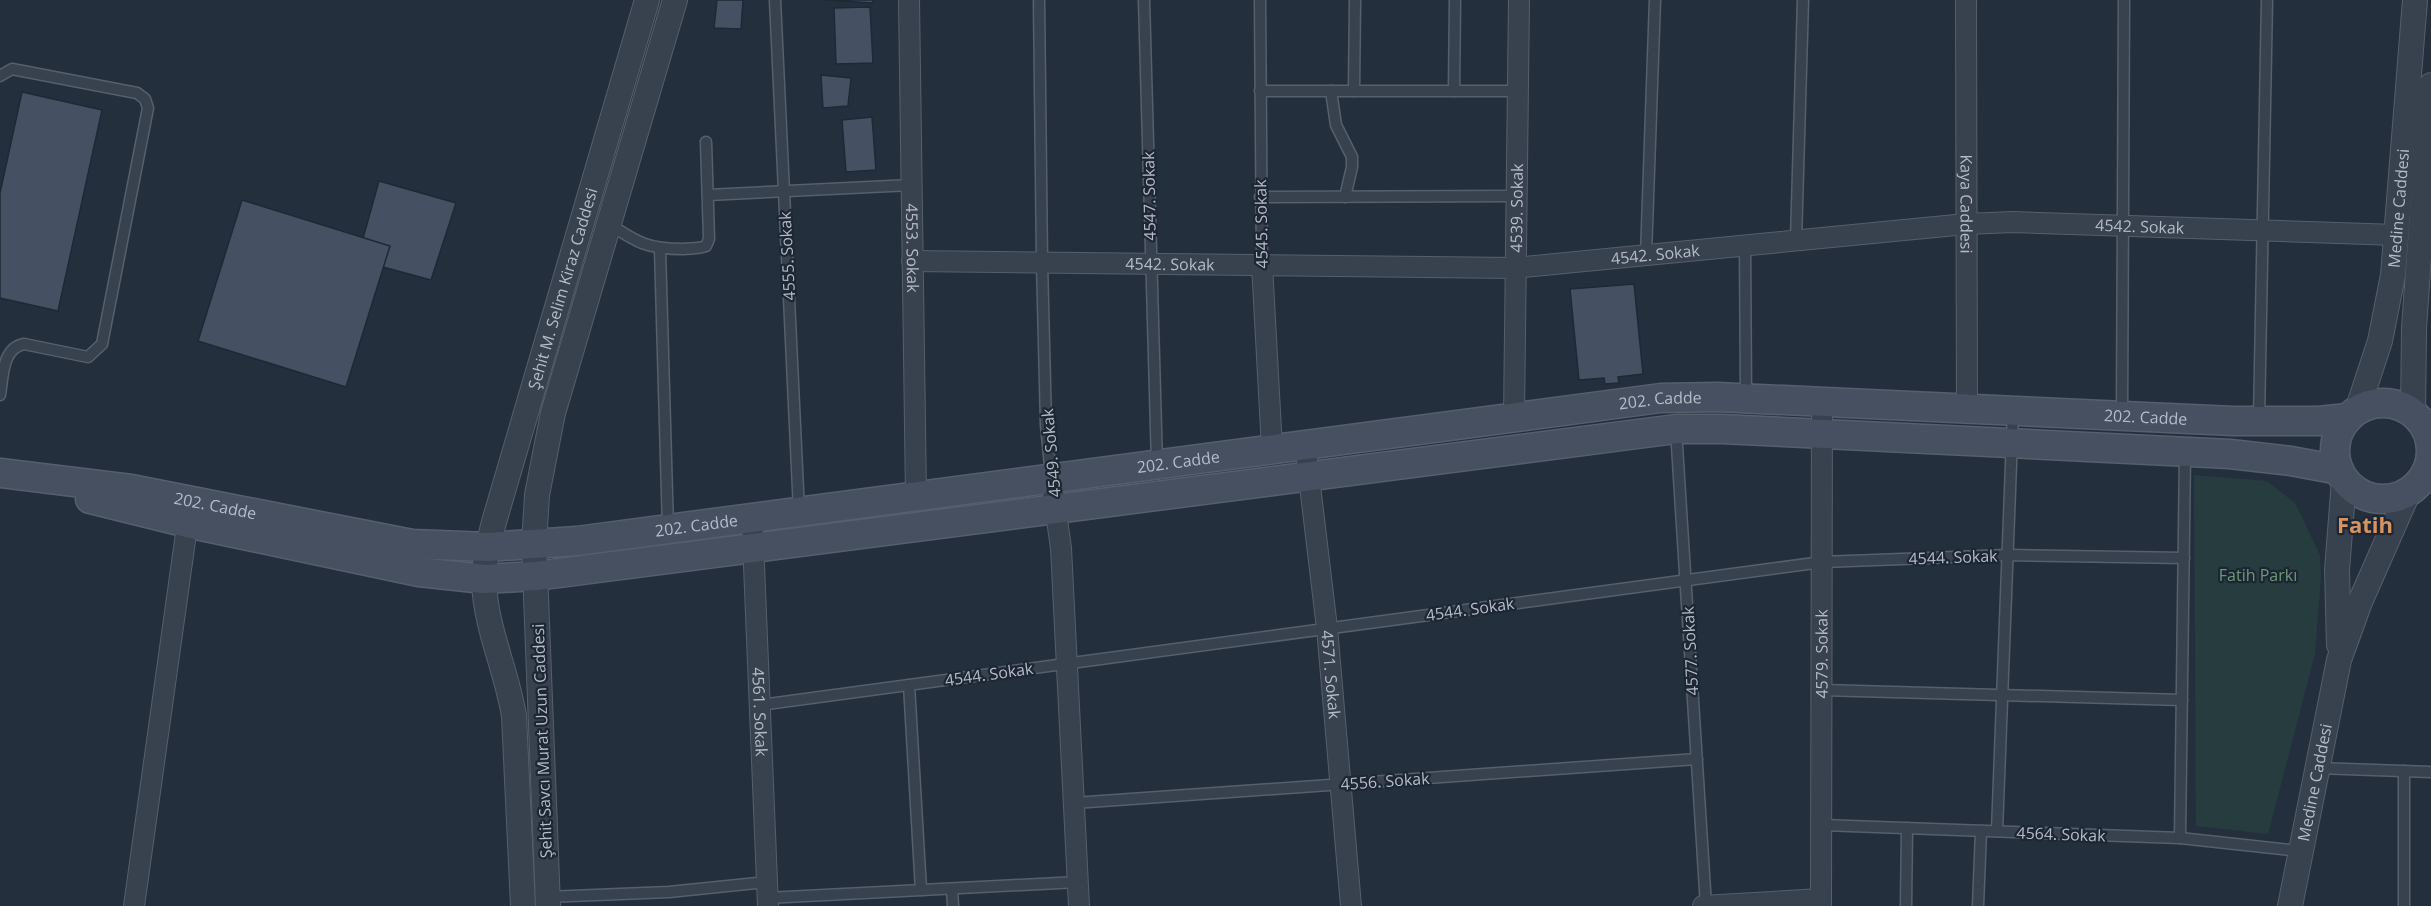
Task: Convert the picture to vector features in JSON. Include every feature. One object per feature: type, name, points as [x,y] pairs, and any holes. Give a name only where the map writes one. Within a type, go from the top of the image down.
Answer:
[{"type":"main road","name":"202. Cadde","points":[[7,474],[92,483],[189,512],[419,572],[484,579],[536,576],[1309,475],[1746,399],[2259,422],[2319,421],[2353,414]]},
{"type":"main road","name":"202. Cadde","points":[[189,512],[435,546],[534,545],[1631,400],[1675,413],[1822,434],[2259,456],[2341,475]]},
{"type":"main road","points":[[2380,404],[2391,404],[2422,420],[2430,444],[2430,456],[2428,468],[2419,484],[2394,498],[2372,498],[2352,488],[2341,475],[2335,448],[2337,437],[2353,414],[2380,404]]},
{"type":"street","name":"Şehit M. Selim Kiraz Caddesi","points":[[536,576],[534,545],[537,495],[553,413],[647,0]]},
{"type":"street","name":"Şehit M. Selim Kiraz Caddesi","points":[[484,579],[488,547],[597,217],[675,0]]},
{"type":"street","name":"4553. Sokak","points":[[909,0],[916,496]]},
{"type":"street","name":"4539. Sokak","points":[[1514,416],[1519,0]]},
{"type":"street","name":"Kaya Caddesi","points":[[1966,0],[1967,409]]},
{"type":"street","name":"Medine Caddesi","points":[[2353,414],[2371,374],[2386,316],[2393,275],[2415,0]]},
{"type":"street","name":"Medine Caddesi","points":[[2422,420],[2423,302],[2431,85]]},
{"type":"street","name":"4542. Sokak","points":[[912,261],[1514,268],[1966,224],[2013,222],[2397,235]]},
{"type":"street","name":"4545. Sokak","points":[[1262,265],[1272,448]]},
{"type":"street","name":"4579. Sokak","points":[[1821,903],[1822,402]]},
{"type":"street","name":"4571. Sokak","points":[[1305,444],[1327,628],[1351,906]]},
{"type":"street","name":"Medine Caddesi","points":[[2339,660],[2337,570],[2341,475]]},
{"type":"street","name":"4549. Sokak","points":[[1051,478],[1060,548],[1079,906]]},
{"type":"street","name":"Medine Caddesi","points":[[2290,906],[2339,660],[2360,602],[2419,484]]},
{"type":"street","points":[[134,906],[189,512]]},
{"type":"street","name":"4561. Sokak","points":[[752,518],[767,895]]},
{"type":"street","name":"Şehit Savcı Murat Uzun Caddesi","points":[[536,576],[547,901]]},
{"type":"street","name":"Şehit Savcı Murat Uzun Caddesi","points":[[484,579],[488,611],[514,716],[523,906]]},
{"type":"street","points":[[1705,906],[1821,903]]},
{"type":"lane","name":"4555. Sokak","points":[[775,0],[799,511]]},
{"type":"lane","name":"4549. Sokak","points":[[1039,0],[1042,262],[1051,478]]},
{"type":"lane","name":"4547. Sokak","points":[[1144,0],[1157,464]]},
{"type":"lane","name":"4545. Sokak","points":[[1260,0],[1262,265]]},
{"type":"lane","points":[[1354,91],[1355,0]]},
{"type":"lane","points":[[1454,91],[1455,0]]},
{"type":"lane","points":[[1646,255],[1655,0]]},
{"type":"lane","points":[[1796,240],[1803,0]]},
{"type":"lane","points":[[2122,416],[2124,0]]},
{"type":"lane","points":[[2259,422],[2267,0]]},
{"type":"lane","points":[[0,76],[12,69],[137,93],[145,99],[148,108],[102,344],[88,357],[24,344],[18,345],[9,353],[0,395]]},
{"type":"lane","points":[[1260,90],[1517,91]]},
{"type":"lane","points":[[1331,91],[1336,125],[1352,157],[1345,197]]},
{"type":"lane","points":[[597,217],[634,240],[660,249],[706,246],[709,239],[706,142]]},
{"type":"lane","points":[[708,195],[911,185]]},
{"type":"lane","points":[[1260,197],[1515,196]]},
{"type":"lane","points":[[1745,245],[1746,399]]},
{"type":"lane","points":[[660,249],[668,529]]},
{"type":"lane","points":[[1997,831],[2013,411]]},
{"type":"lane","name":"4577. Sokak","points":[[1675,413],[1705,906]]},
{"type":"lane","points":[[2180,838],[2186,451]]},
{"type":"lane","name":"4544. Sokak","points":[[760,705],[1822,562],[2008,555],[2184,558]]},
{"type":"lane","points":[[909,684],[921,890]]},
{"type":"lane","points":[[1822,690],[2182,700]]},
{"type":"lane","name":"4556. Sokak","points":[[1074,803],[1697,759]]},
{"type":"lane","points":[[2317,768],[2431,772]]},
{"type":"lane","points":[[2404,771],[2404,906]]},
{"type":"lane","name":"4564. Sokak","points":[[1822,825],[2180,838],[2300,851]]},
{"type":"lane","points":[[1906,906],[1907,828]]},
{"type":"lane","points":[[1978,906],[1981,831]]},
{"type":"lane","points":[[547,901],[669,892],[767,895],[848,894],[1078,882]]},
{"type":"lane","points":[[952,889],[953,906]]},
{"type":"lane","points":[[848,894],[848,906]]},
{"type":"green space","name":"Fatih Parkı","points":[[2194,475],[2267,481],[2295,503],[2320,555],[2321,577],[2315,654],[2268,834],[2196,826]]},
{"type":"building","points":[[717,0],[743,0],[741,29],[714,28]]},
{"type":"building","points":[[826,0],[873,0],[873,3]]},
{"type":"building","points":[[870,7],[873,63],[836,64],[834,8]]},
{"type":"building","points":[[821,75],[851,78],[848,106],[823,108]]},
{"type":"building","points":[[22,92],[102,110],[58,311],[0,298],[0,193]]},
{"type":"building","points":[[872,117],[876,170],[846,172],[842,120]]},
{"type":"building","points":[[379,181],[456,203],[431,280],[357,260]]},
{"type":"building","points":[[242,200],[390,246],[346,387],[198,341]]},
{"type":"building","points":[[1634,284],[1643,374],[1618,377],[1619,383],[1605,384],[1604,378],[1579,380],[1570,289]]},
{"type":"district","name":"Fatih","points":[[2365,525]]}]
